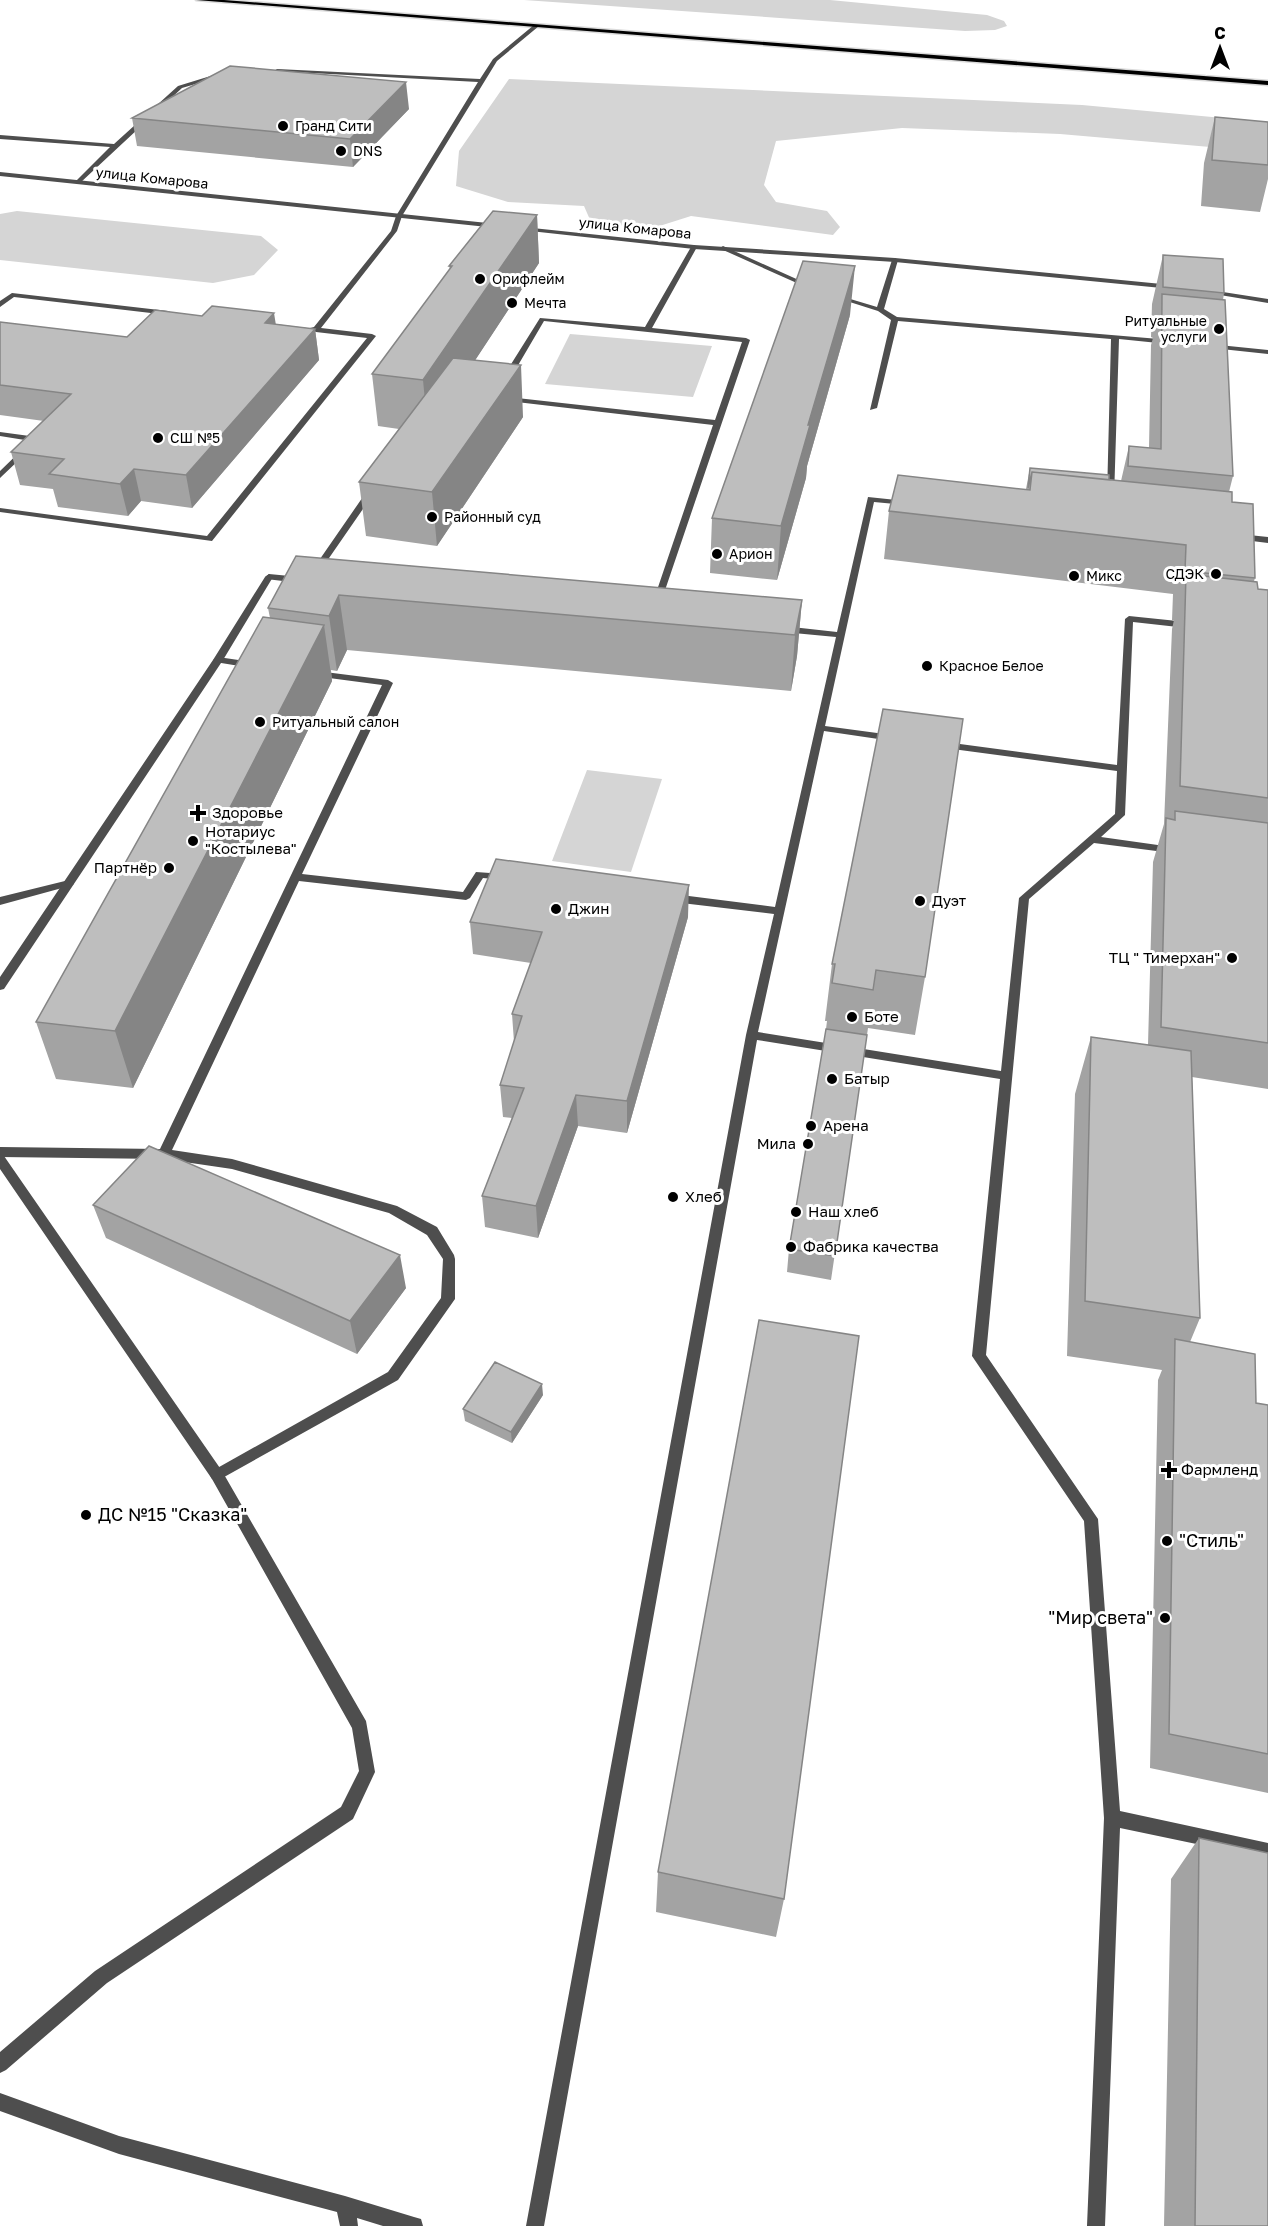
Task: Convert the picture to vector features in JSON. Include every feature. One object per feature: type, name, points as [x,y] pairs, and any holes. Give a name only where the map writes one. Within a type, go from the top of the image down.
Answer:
[{"type":"main road","points":[[199,0],[1268,83]]},
{"type":"street","points":[[316,330],[394,231],[399,216],[495,60],[536,26]]},
{"type":"street","points":[[266,72],[482,81]]},
{"type":"street","points":[[78,182],[180,87],[220,75]]},
{"type":"street","points":[[0,137],[115,146]]},
{"type":"street","name":"улица Комарова","points":[[0,174],[505,227]]},
{"type":"street","name":"улица Комарова","points":[[517,228],[694,247],[895,260],[1177,288]]},
{"type":"street","points":[[647,330],[694,247]]},
{"type":"street","points":[[723,248],[817,291]]},
{"type":"street","points":[[880,310],[895,260]]},
{"type":"street","points":[[1200,291],[1268,301]]},
{"type":"street","points":[[828,294],[880,310],[895,319],[1174,343]]},
{"type":"street","points":[[0,306],[12,295],[176,314]]},
{"type":"street","points":[[500,388],[542,319],[746,340],[653,615]]},
{"type":"street","points":[[873,408],[895,319]]},
{"type":"street","points":[[0,510],[209,539],[372,336],[304,328]]},
{"type":"street","points":[[1111,501],[1115,338]]},
{"type":"street","points":[[1197,345],[1268,352]]},
{"type":"street","points":[[494,398],[718,423]]},
{"type":"street","points":[[0,434],[37,439],[0,476]]},
{"type":"street","points":[[309,581],[378,483]]},
{"type":"street","points":[[535,2226],[752,1035],[779,911],[871,500],[920,504]]},
{"type":"street","points":[[1223,535],[1268,540]]},
{"type":"street","points":[[0,986],[218,660],[269,577],[321,582]]},
{"type":"street","points":[[1096,2226],[1112,1818],[1090,1519],[979,1356],[1024,898],[1120,815],[1129,619],[1198,627]]},
{"type":"street","points":[[770,628],[841,635]]},
{"type":"street","points":[[218,660],[263,666]]},
{"type":"street","points":[[164,1154],[388,683],[308,672]]},
{"type":"street","points":[[820,728],[902,739]]},
{"type":"street","points":[[936,744],[1122,769]]},
{"type":"street","points":[[1092,839],[1186,852]]},
{"type":"street","points":[[296,877],[466,896],[480,874],[515,878]]},
{"type":"street","points":[[0,901],[69,883]]},
{"type":"street","points":[[664,897],[779,911]]},
{"type":"street","points":[[752,1035],[1007,1076]]},
{"type":"street","points":[[0,1152],[164,1154],[232,1164],[393,1209],[432,1231],[449,1259],[448,1299],[393,1376],[217,1475]]},
{"type":"street","points":[[0,1159],[217,1475],[360,1726],[368,1773],[347,1813],[100,1977],[0,2064]]},
{"type":"street","points":[[1112,1818],[1268,1851]]},
{"type":"street","points":[[0,2102],[119,2145],[345,2205],[414,2226]]},
{"type":"street","points":[[345,2205],[349,2226]]},
{"type":"shaded area","points":[[524,0],[830,0],[987,15],[1004,21],[1007,26],[995,30],[965,31]]},
{"type":"shaded area","points":[[509,79],[1082,105],[1223,118],[1268,152],[1060,134],[902,128],[776,141],[764,185],[776,202],[827,211],[840,227],[833,235],[691,216],[650,229],[591,222],[584,206],[508,202],[456,186],[459,151]]},
{"type":"shaded area","points":[[17,211],[261,236],[278,250],[254,275],[213,283],[0,260],[0,214]]},
{"type":"shaded area","points":[[570,334],[712,346],[693,397],[545,384]]},
{"type":"shaded area","points":[[587,770],[662,779],[631,872],[552,861]]},
{"type":"building","points":[[230,66],[406,82],[350,139],[132,118]]},
{"type":"building","points":[[1215,117],[1268,122],[1268,165],[1212,160]]},
{"type":"building","points":[[493,211],[537,215],[423,380],[372,374],[452,266],[449,266]]},
{"type":"building","points":[[1163,255],[1223,259],[1224,293],[1163,287]]},
{"type":"building","points":[[803,261],[855,266],[781,526],[712,518]]},
{"type":"building","points":[[1162,294],[1225,300],[1233,476],[1128,466],[1129,446],[1161,449]]},
{"type":"building","points":[[212,306],[274,313],[265,323],[315,329],[186,475],[134,469],[120,484],[49,474],[64,459],[11,452],[71,394],[0,385],[0,322],[127,337],[155,310],[202,316]]},
{"type":"building","points":[[453,358],[521,365],[432,492],[359,482]]},
{"type":"building","points":[[1030,468],[1109,475],[1109,480],[1032,472],[1028,488]]},
{"type":"building","points":[[1032,472],[1232,492],[1232,502],[1253,504],[1255,578],[1185,571],[1186,545],[889,511],[898,475],[1030,490]]},
{"type":"building","points":[[296,556],[802,600],[795,635],[339,595],[329,616],[268,608]]},
{"type":"building","points":[[1186,574],[1257,582],[1258,589],[1268,590],[1268,798],[1180,786]]},
{"type":"building","points":[[263,617],[324,625],[115,1031],[36,1022]]},
{"type":"building","points":[[883,709],[963,719],[925,977],[876,970],[873,990],[832,983],[835,964],[832,964]]},
{"type":"building","points":[[1175,811],[1268,823],[1268,1043],[1161,1027],[1166,818],[1175,820]]},
{"type":"building","points":[[496,859],[689,885],[627,1101],[576,1095],[536,1206],[482,1196],[524,1088],[500,1085],[522,1016],[512,1014],[542,932],[470,922]]},
{"type":"building","points":[[826,1029],[867,1035],[835,1256],[789,1249]]},
{"type":"building","points":[[1091,1037],[1191,1051],[1200,1318],[1085,1301]]},
{"type":"building","points":[[149,1146],[400,1255],[350,1321],[93,1205]]},
{"type":"building","points":[[759,1320],[859,1336],[784,1899],[658,1872]]},
{"type":"building","points":[[1175,1339],[1255,1354],[1256,1403],[1268,1405],[1268,1754],[1169,1734]]},
{"type":"building","points":[[495,1362],[542,1384],[511,1432],[463,1409]]},
{"type":"building","points":[[1199,1838],[1268,1853],[1268,2226],[1195,2226]]},
{"type":"place","name":"Гранд Сити","points":[[283,126]]},
{"type":"place","name":"DNS","points":[[341,151]]},
{"type":"place","name":"Орифлейм","points":[[480,279]]},
{"type":"place","name":"Мечта","points":[[512,303]]},
{"type":"place","name":"Ритуальные услуги","points":[[1219,329]]},
{"type":"place","name":"СШ №5","points":[[158,438]]},
{"type":"place","name":"Районный суд","points":[[432,517]]},
{"type":"place","name":"Арион","points":[[717,554]]},
{"type":"place","name":"СДЭК","points":[[1216,574]]},
{"type":"place","name":"Микс","points":[[1074,576]]},
{"type":"place","name":"Красное Белое","points":[[927,666]]},
{"type":"place","name":"Ритуальный салон","points":[[260,722]]},
{"type":"place","name":"Здоровье","points":[[198,813]]},
{"type":"place","name":"Нотариус \"Костылева\"","points":[[193,841]]},
{"type":"place","name":"Партнёр","points":[[169,868]]},
{"type":"place","name":"Дуэт","points":[[920,901]]},
{"type":"place","name":"Джин","points":[[556,909]]},
{"type":"place","name":"ТЦ \" Тимерхан\"","points":[[1232,958]]},
{"type":"place","name":"Боте","points":[[852,1017]]},
{"type":"place","name":"Батыр","points":[[832,1079]]},
{"type":"place","name":"Арена","points":[[811,1126]]},
{"type":"place","name":"Мила","points":[[808,1144]]},
{"type":"place","name":"Хлеб","points":[[673,1197]]},
{"type":"place","name":"Наш хлеб","points":[[796,1212]]},
{"type":"place","name":"Фабрика качества","points":[[791,1247]]},
{"type":"place","name":"Фармленд","points":[[1169,1470]]},
{"type":"place","name":"ДС №15 \"Сказка\"","points":[[86,1515]]},
{"type":"place","name":"\"Стиль\"","points":[[1167,1541]]},
{"type":"place","name":"\"Мир света\"","points":[[1165,1618]]}]
